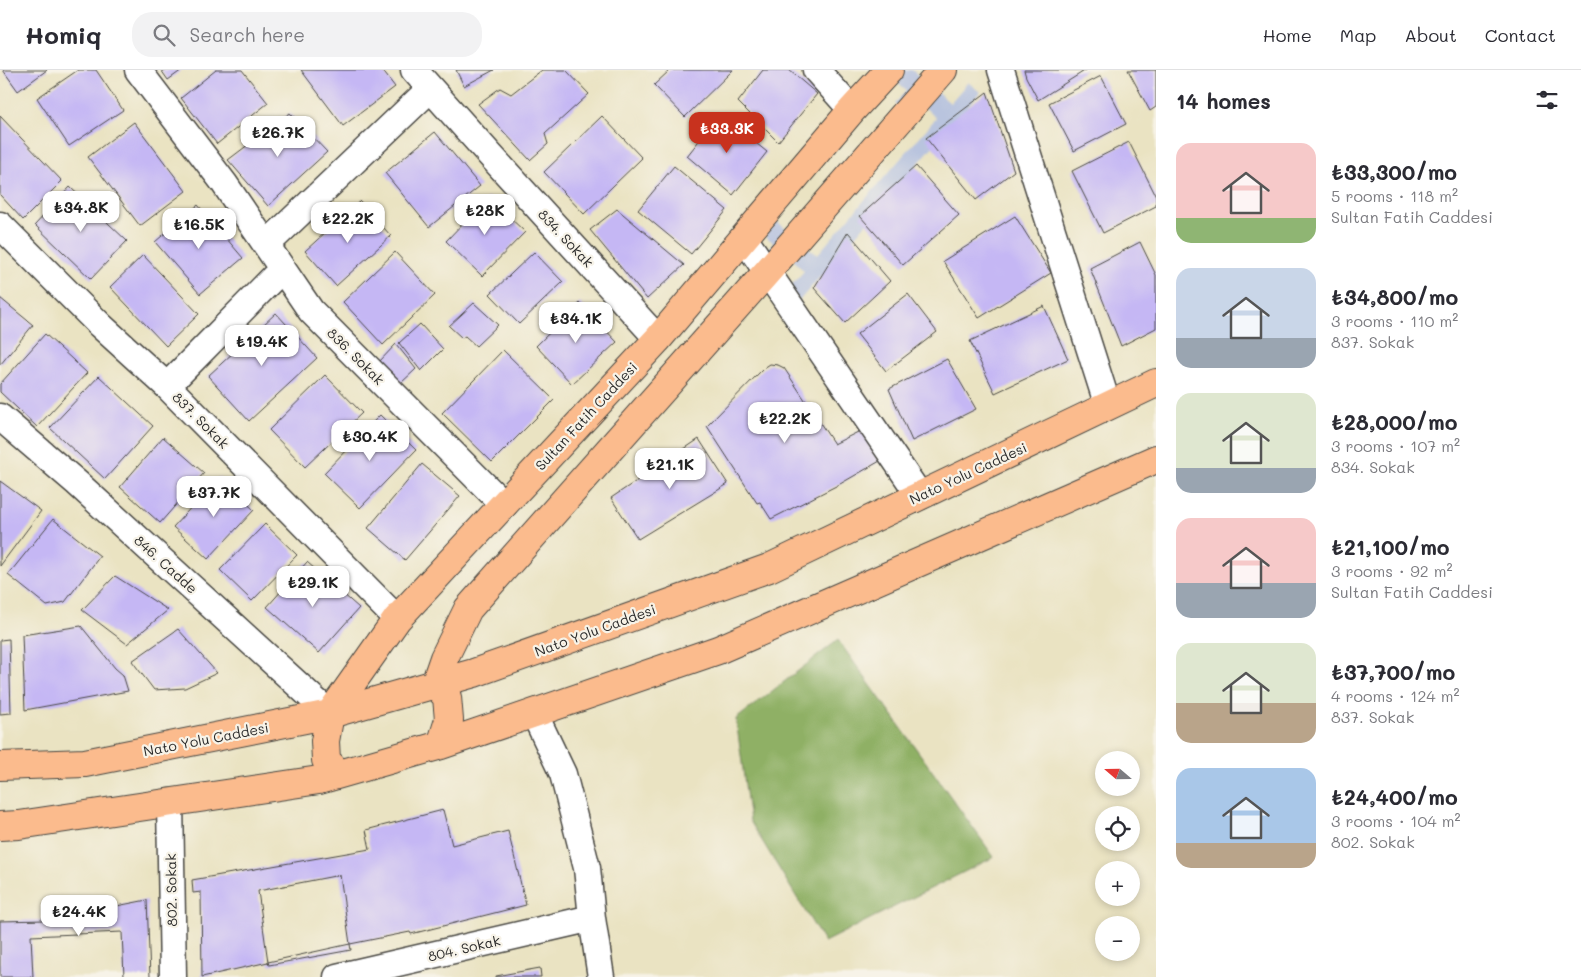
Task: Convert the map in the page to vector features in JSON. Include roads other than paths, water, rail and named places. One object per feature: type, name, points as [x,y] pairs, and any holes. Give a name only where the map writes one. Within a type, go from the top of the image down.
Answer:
[{"type":"main road","name":"Sultan Fatih Caddesi","points":[[339,774],[326,760],[325,741],[330,714],[397,619],[658,338],[888,70]]},
{"type":"main road","points":[[441,745],[449,720],[448,705],[447,697],[435,684],[444,658],[468,609],[767,272],[943,70]]},
{"type":"main road","name":"Nato Yolu Caddesi","points":[[0,766],[84,763],[330,714],[474,673],[769,568],[1156,384]]},
{"type":"main road","points":[[0,826],[19,825],[319,780],[441,745],[718,650],[1156,459]]},
{"type":"street","name":"836. Sokak","points":[[138,70],[224,183],[311,311],[504,505]]},
{"type":"street","points":[[816,70],[852,110]]},
{"type":"street","points":[[1001,70],[1108,406]]},
{"type":"street","points":[[266,245],[422,79]]},
{"type":"street","name":"834. Sokak","points":[[422,79],[658,338]]},
{"type":"street","name":"837. Sokak","points":[[0,225],[100,325],[167,386],[397,619]]},
{"type":"street","points":[[744,238],[920,496]]},
{"type":"street","points":[[167,386],[282,269]]},
{"type":"street","name":"846. Cadde","points":[[0,417],[84,490],[330,714]]},
{"type":"street","points":[[534,713],[563,774],[588,868],[592,918],[601,977]]},
{"type":"street","name":"802. Sokak","points":[[170,802],[173,977]]},
{"type":"street","name":"804. Sokak","points":[[337,977],[592,918]]}]
